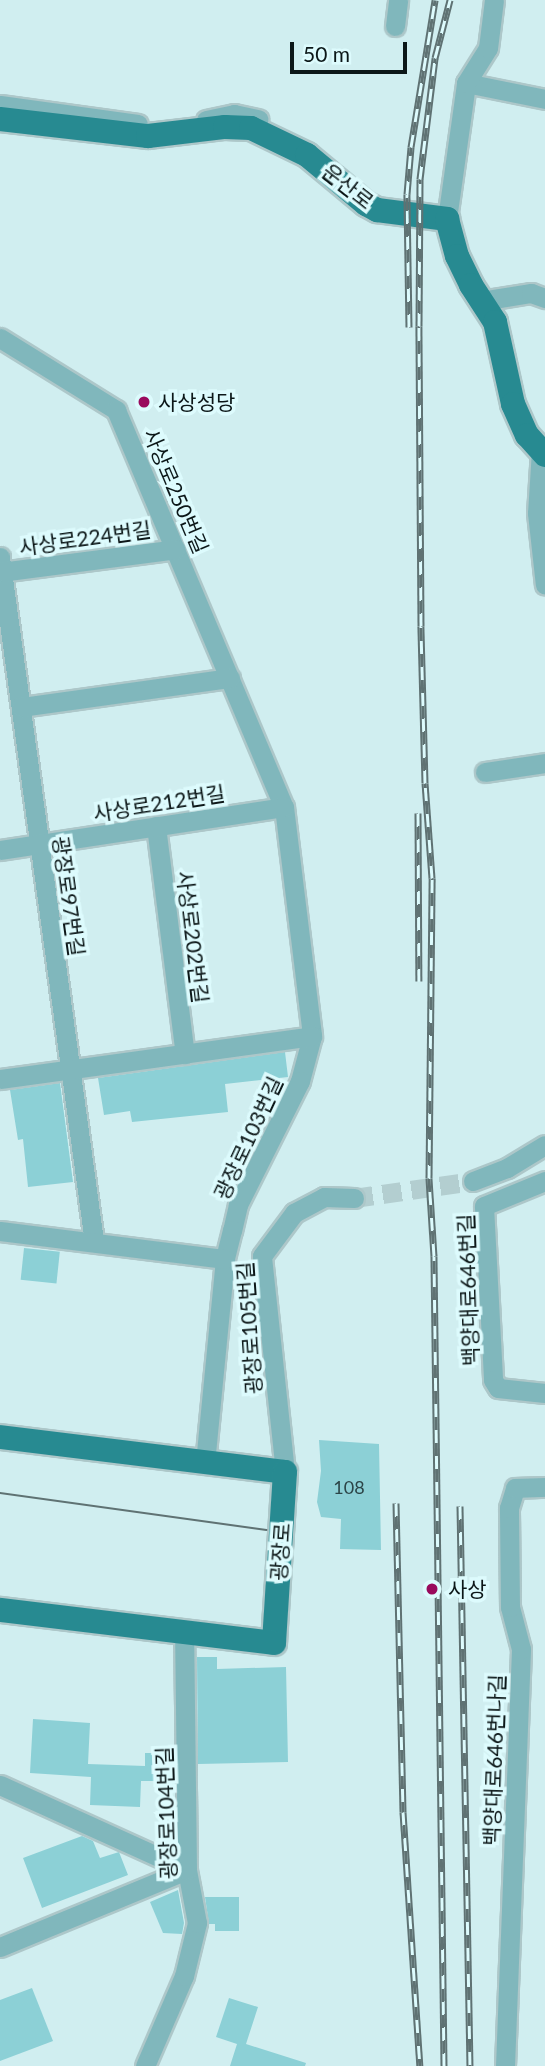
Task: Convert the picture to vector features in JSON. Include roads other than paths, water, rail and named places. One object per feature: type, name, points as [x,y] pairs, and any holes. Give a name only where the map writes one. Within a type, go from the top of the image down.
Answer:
[{"type":"main road","name":"운산로","points":[[0,119],[148,136],[225,127],[251,128],[307,155],[377,210],[447,219]]},
{"type":"main road","points":[[447,219],[457,256],[495,322],[513,404],[527,435],[543,453]]},
{"type":"main road","points":[[0,1437],[285,1472]]},
{"type":"main road","name":"광장로","points":[[0,1610],[274,1643],[285,1472]]},
{"type":"street","points":[[396,26],[398,0]]},
{"type":"street","points":[[447,219],[466,83],[488,48],[494,0]]},
{"type":"street","points":[[466,83],[545,99]]},
{"type":"street","points":[[0,105],[144,124],[210,120],[234,114],[258,119]]},
{"type":"street","points":[[481,301],[531,293],[545,298]]},
{"type":"street","name":"사상로250번길","points":[[0,338],[116,410],[284,807],[312,1037]]},
{"type":"street","points":[[543,453],[537,513],[545,586]]},
{"type":"street","name":"사상로224번길","points":[[1,567],[176,549]]},
{"type":"street","name":"광장로97번길","points":[[1,567],[94,1241]]},
{"type":"street","points":[[21,707],[230,678]]},
{"type":"street","points":[[485,772],[545,763]]},
{"type":"street","name":"사상로212번길","points":[[0,850],[284,807]]},
{"type":"street","name":"사상로202번길","points":[[156,826],[185,1054]]},
{"type":"street","points":[[0,1079],[312,1037]]},
{"type":"street","name":"광장로103번길","points":[[205,1462],[225,1259],[238,1205],[300,1081],[312,1037]]},
{"type":"street","points":[[473,1181],[507,1168],[545,1145]]},
{"type":"street","name":"백양대로646번길","points":[[545,1181],[484,1206],[493,1380],[498,1388],[545,1394]]},
{"type":"street","name":"광장로105번길","points":[[285,1472],[262,1256],[294,1213],[324,1196],[354,1198]]},
{"type":"street","points":[[0,1231],[225,1259]]},
{"type":"street","name":"백양대로646번나길","points":[[505,2066],[521,1649],[510,1607],[509,1508],[515,1488],[545,1487]]},
{"type":"street","name":"광장로104번길","points":[[145,2066],[184,1976],[195,1939],[195,1907],[187,1870],[184,1632]]},
{"type":"street","points":[[0,1785],[187,1870]]},
{"type":"street","points":[[0,1947],[187,1870]]},
{"type":"tunnel","points":[[354,1198],[473,1181]]},
{"type":"tram line","points":[[0,1493],[266,1530]]},
{"type":"railway","points":[[409,327],[407,194],[411,147],[435,0]]},
{"type":"railway","points":[[444,2066],[434,1256],[429,1178],[432,878],[425,783],[421,626],[419,326],[420,179],[435,58],[450,0]]},
{"type":"railway","points":[[418,813],[419,981]]},
{"type":"railway","points":[[396,1503],[403,1812],[420,2066]]},
{"type":"railway","points":[[460,1506],[470,2066]]},
{"type":"place","name":"사상성당","points":[[144,402]]},
{"type":"place","name":"사상","points":[[432,1589]]}]
